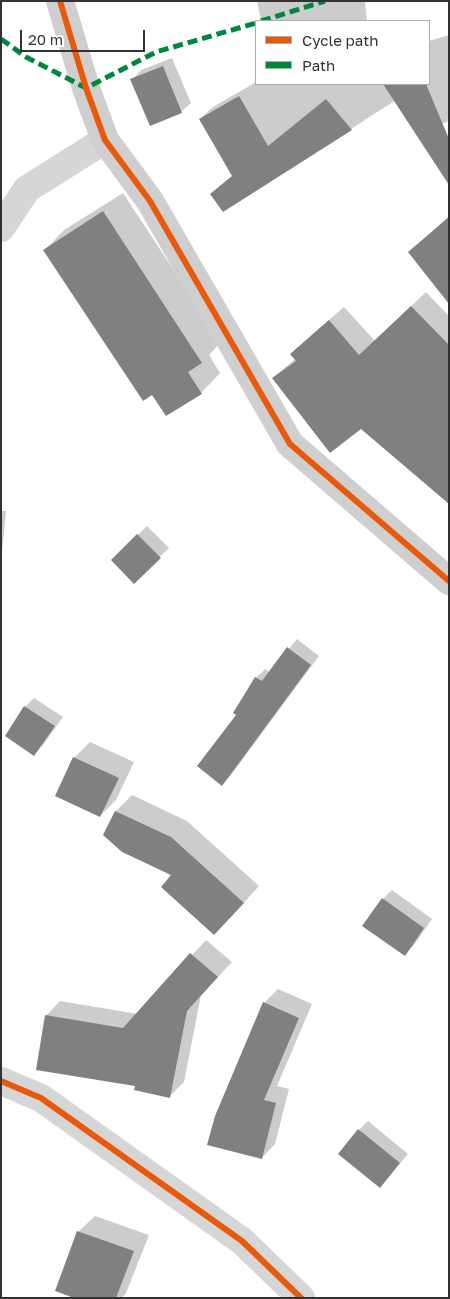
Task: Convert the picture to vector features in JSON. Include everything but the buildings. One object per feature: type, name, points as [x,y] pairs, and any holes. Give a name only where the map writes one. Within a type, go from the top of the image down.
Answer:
[{"type":"street","points":[[60,1],[86,88],[105,140],[150,201],[290,444],[449,581]]},
{"type":"street","points":[[3,223],[28,189],[105,140]]},
{"type":"street","points":[[1,1081],[41,1098],[242,1241],[301,1298]]},
{"type":"marked path","points":[[264,20],[325,1]]},
{"type":"marked path","points":[[1,39],[26,57],[86,88],[156,52],[255,23]]},
{"type":"cycle path","points":[[60,1],[86,88],[105,140],[150,201],[290,444],[449,581]]},
{"type":"cycle path","points":[[1,1081],[41,1098],[242,1241],[301,1298]]}]
